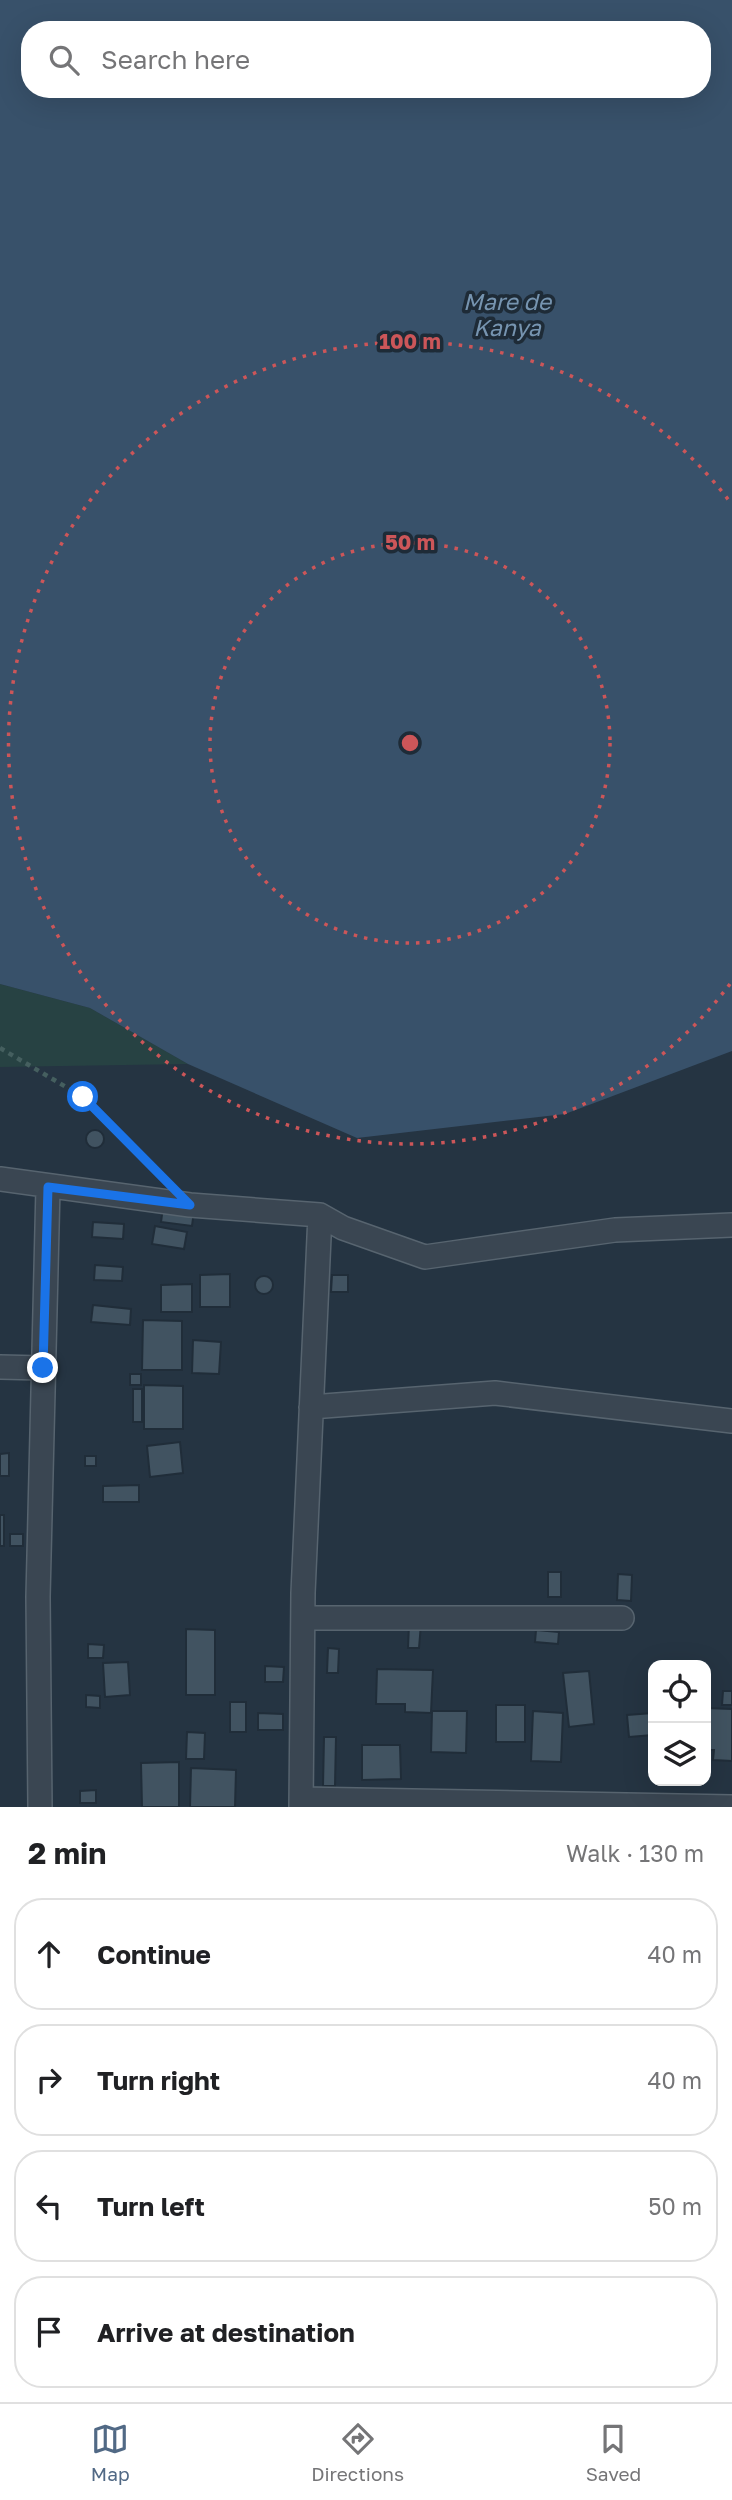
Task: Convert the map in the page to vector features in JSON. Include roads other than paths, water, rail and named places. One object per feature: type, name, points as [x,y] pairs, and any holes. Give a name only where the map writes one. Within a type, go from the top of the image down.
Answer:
[{"type":"street","points":[[0,1179],[190,1205],[320,1215],[343,1228],[425,1257],[615,1230],[732,1225]]},
{"type":"street","points":[[40,1807],[38,1597],[48,1187]]},
{"type":"street","points":[[320,1215],[303,1618],[301,1803],[732,1807]]},
{"type":"street","points":[[0,1367],[43,1368]]},
{"type":"street","points":[[311,1407],[495,1393],[732,1421]]},
{"type":"street","points":[[303,1618],[622,1618]]},
{"type":"water","name":"Mare de Kanya","points":[[0,0],[732,0],[732,1051],[565,1114],[357,1138],[188,1064],[90,1008],[0,984]]}]
